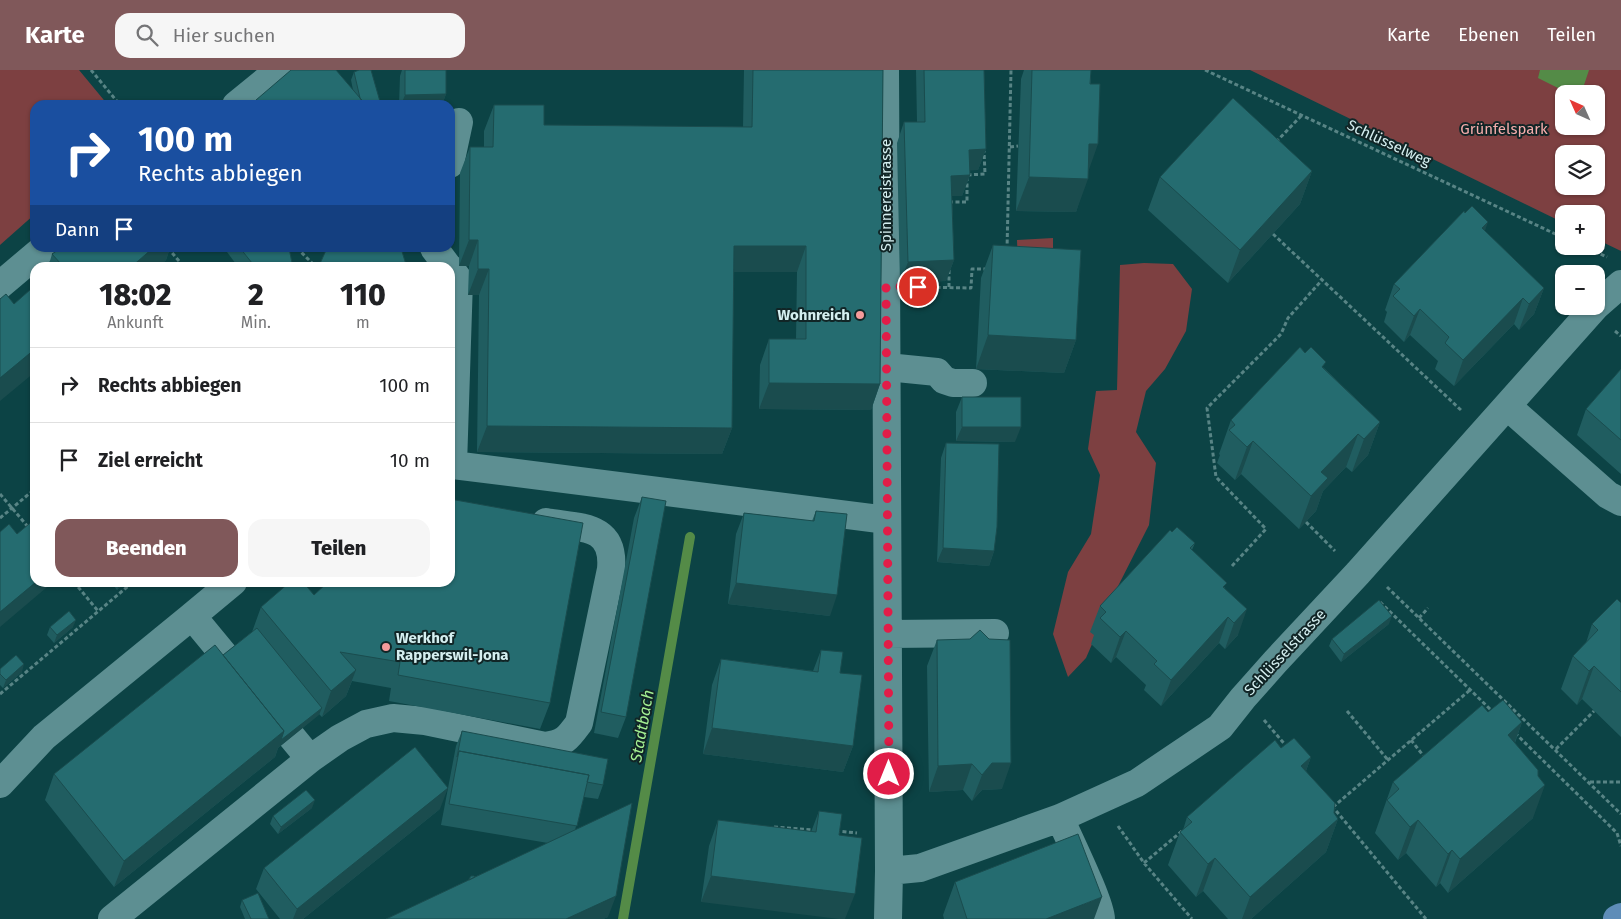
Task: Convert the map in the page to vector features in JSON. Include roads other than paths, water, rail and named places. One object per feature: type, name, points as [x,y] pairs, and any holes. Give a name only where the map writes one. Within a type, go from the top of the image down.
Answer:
[{"type":"main road","points":[[1617,919],[1621,917]]},
{"type":"street","points":[[242,100],[279,70]]},
{"type":"street","name":"Spinnereistrasse","points":[[885,70],[888,919]]},
{"type":"street","points":[[455,141],[459,122]]},
{"type":"street","points":[[0,284],[39,252]]},
{"type":"street","points":[[437,252],[445,262]]},
{"type":"street","points":[[455,275],[459,280],[455,403]]},
{"type":"street","name":"Schlüsselstrasse","points":[[1605,298],[1621,284]]},
{"type":"street","name":"Schlüsselstrasse","points":[[889,871],[920,868],[1060,818],[1137,784],[1220,728],[1243,698],[1358,573],[1588,315]]},
{"type":"street","points":[[887,367],[937,372],[944,380],[954,383],[973,383]]},
{"type":"street","points":[[1507,406],[1608,494],[1621,502]]},
{"type":"street","points":[[455,465],[887,520]]},
{"type":"street","points":[[112,919],[310,759],[340,738],[366,724],[393,718],[425,721],[545,746],[556,745],[567,739],[579,723],[612,557],[610,546],[603,536],[594,531],[527,518]]},
{"type":"street","points":[[0,784],[44,737],[227,587]]},
{"type":"street","points":[[192,616],[310,759]]},
{"type":"street","points":[[888,634],[995,633]]},
{"type":"street","points":[[1060,818],[1095,897],[1102,915],[1101,919]]},
{"type":"waterway","name":"Stadtbach","points":[[623,919],[690,537]]},
{"type":"place","name":"Wohnreich","points":[[860,315]]},
{"type":"place","name":"Werkhof Rapperswil-Jona","points":[[386,647]]},
{"type":"park label","name":"Grünfelspark","points":[[1504,129]]}]
